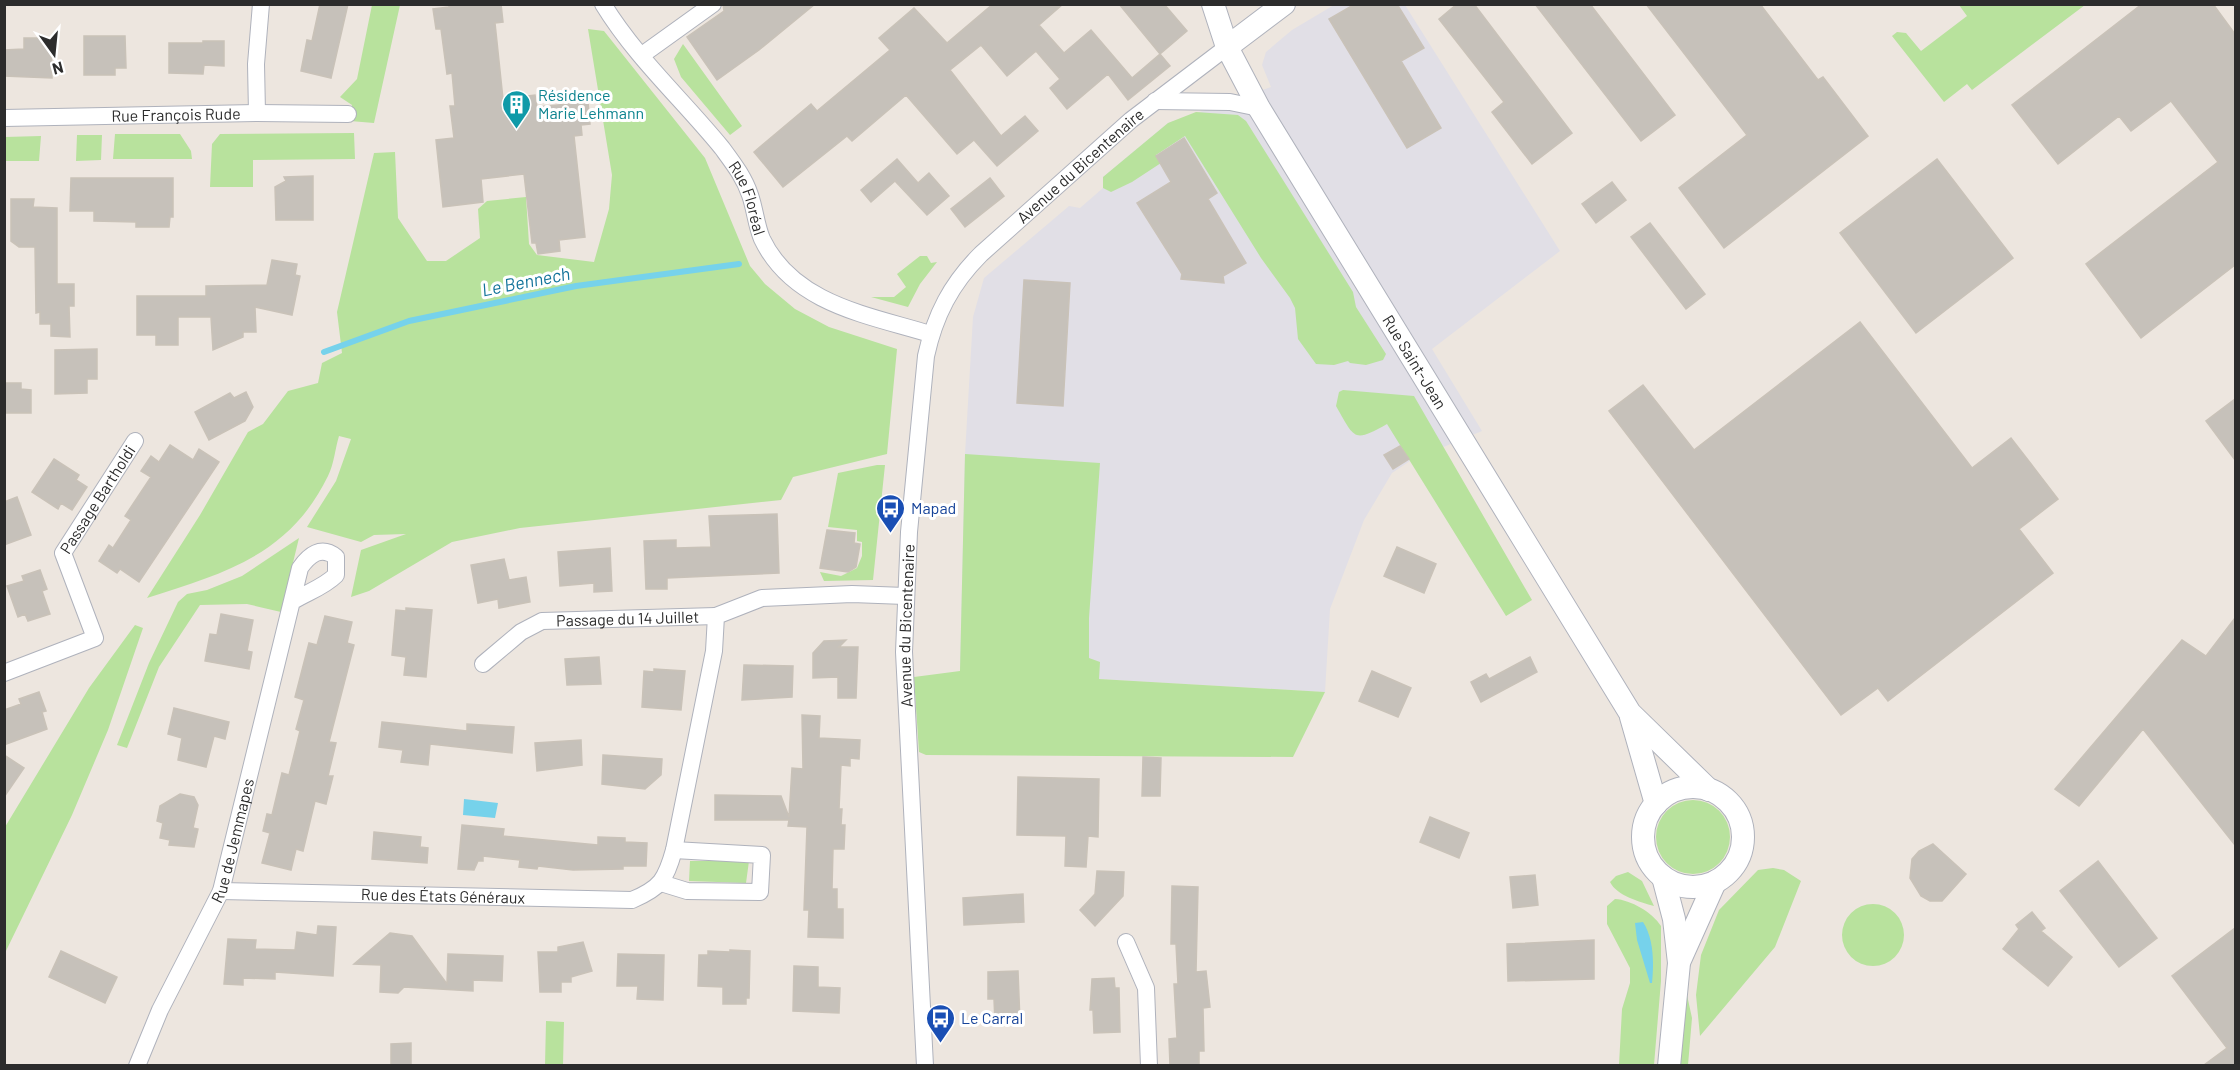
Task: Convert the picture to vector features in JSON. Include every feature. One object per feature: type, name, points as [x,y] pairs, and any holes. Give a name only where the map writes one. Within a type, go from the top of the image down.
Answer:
[{"type":"street","points":[[257,113],[256,64],[261,4]]},
{"type":"street","name":"Rue Floréal","points":[[603,4],[656,76],[740,172],[750,194],[763,241],[782,269],[806,289],[841,308],[930,334]]},
{"type":"street","points":[[642,55],[713,4]]},
{"type":"street","name":"Rue Saint-Jean","points":[[1213,4],[1227,47],[1259,108],[1630,713],[1709,790]]},
{"type":"street","points":[[1227,47],[1284,4]]},
{"type":"street","name":"Avenue du Bicentenaire","points":[[926,1065],[905,707],[904,596],[925,366],[930,334],[946,296],[962,273],[1090,155],[1155,101],[1227,47]]},
{"type":"street","name":"Avenue du Bicentenaire","points":[[1155,101],[1230,102],[1259,108]]},
{"type":"street","name":"Rue François Rude","points":[[4,118],[257,113],[348,114]]},
{"type":"street","name":"Passage Bartholdi","points":[[4,673],[95,638],[63,553],[135,441]]},
{"type":"street","points":[[674,850],[762,855],[760,892],[687,891],[661,883],[674,850],[714,651],[716,616],[762,598],[852,594],[904,596]]},
{"type":"street","name":"Rue de Jemmapes","points":[[137,1065],[160,1010],[221,891],[293,601]]},
{"type":"street","name":"Passage du 14 Juillet","points":[[483,664],[521,632],[542,621],[716,616]]},
{"type":"street","name":"Rue Saint-Jean","points":[[1630,713],[1656,804]]},
{"type":"street","points":[[1669,1065],[1679,963],[1674,919],[1663,878],[1651,865],[1645,849],[1643,833],[1647,818],[1656,804],[1671,793],[1689,787],[1709,790],[1731,805],[1743,829],[1743,843],[1734,866],[1715,882],[1679,963]]},
{"type":"street","points":[[1663,878],[1689,887],[1715,882]]},
{"type":"street","name":"Rue des États Généraux","points":[[221,891],[632,900],[651,892],[661,883]]},
{"type":"street","points":[[1126,942],[1146,988],[1149,1065]]},
{"type":"shaded area","points":[[1334,5],[1405,5],[1560,251],[1432,349],[1482,431],[1410,461],[1392,473],[1364,520],[1330,609],[1325,692],[960,671],[965,454],[973,317],[984,278],[1069,206],[1080,208],[1103,188],[1103,177],[1168,123],[1271,87],[1262,65],[1266,52],[1292,30]]},
{"type":"green space","points":[[372,5],[400,5],[374,123],[350,121],[352,105],[340,97],[357,79]]},
{"type":"green space","points":[[1959,5],[2085,5],[1972,90],[1967,84],[1944,102],[1892,36],[1897,32],[1906,33],[1921,51],[1967,16]]},
{"type":"green space","points":[[588,29],[604,31],[705,158],[750,266],[765,284],[795,309],[829,327],[897,349],[887,454],[793,477],[781,500],[520,528],[452,542],[369,591],[351,597],[361,550],[406,534],[374,535],[361,542],[307,527],[336,481],[351,439],[339,436],[328,476],[312,503],[294,525],[274,543],[228,570],[147,598],[200,515],[248,432],[263,424],[288,391],[318,383],[322,363],[342,353],[337,312],[374,153],[395,152],[398,218],[427,261],[446,261],[480,238],[478,209],[487,201],[526,197],[529,244],[537,255],[594,262],[609,209],[612,175]]},
{"type":"green space","points":[[683,44],[742,126],[730,135],[681,77],[674,59]]},
{"type":"green space","points":[[1196,112],[1238,115],[1246,121],[1353,292],[1356,307],[1386,354],[1383,360],[1366,365],[1348,361],[1334,365],[1316,364],[1298,339],[1295,308],[1290,298],[1261,258],[1185,136],[1156,155],[1161,163],[1132,182],[1111,192],[1103,188],[1103,177],[1168,123]]},
{"type":"green space","points":[[354,133],[355,159],[253,160],[253,187],[210,187],[212,144],[220,134]]},
{"type":"green space","points":[[115,134],[180,134],[191,151],[192,159],[113,159]]},
{"type":"green space","points":[[77,135],[102,135],[101,160],[76,161]]},
{"type":"green space","points":[[41,136],[39,161],[5,161],[5,137]]},
{"type":"green space","points":[[920,256],[927,256],[931,263],[937,262],[920,284],[908,307],[871,297],[894,297],[906,287],[897,274]]},
{"type":"green space","points":[[1343,390],[1414,396],[1532,600],[1506,616],[1387,424],[1361,435],[1356,434],[1347,425],[1336,406],[1339,392]]},
{"type":"green space","points":[[965,454],[1100,463],[1089,618],[1089,658],[1100,662],[1099,679],[1325,692],[1293,757],[926,755],[919,752],[914,677],[960,671]]},
{"type":"green space","points":[[885,465],[873,580],[824,581],[820,572],[841,576],[857,568],[862,556],[862,542],[857,541],[857,530],[828,527],[838,473]]},
{"type":"green space","points":[[299,538],[281,612],[247,604],[200,605],[159,667],[127,748],[117,745],[149,663],[178,602],[187,594],[207,590],[242,576]]},
{"type":"green space","points":[[135,625],[143,628],[108,730],[72,815],[5,953],[5,827],[89,688]]},
{"type":"green space","points":[[1693,800],[1707,803],[1719,811],[1727,823],[1730,837],[1727,851],[1719,863],[1707,871],[1693,874],[1679,871],[1667,863],[1659,851],[1656,837],[1659,823],[1667,811],[1679,803]]},
{"type":"green space","points":[[690,861],[749,861],[746,883],[689,881]]},
{"type":"green space","points":[[1773,868],[1784,870],[1801,881],[1775,947],[1700,1036],[1696,995],[1701,955],[1719,910],[1758,870]]},
{"type":"green space","points":[[1628,872],[1642,881],[1654,906],[1629,898],[1613,887],[1610,882],[1616,876]]},
{"type":"green space","points":[[1615,899],[1641,908],[1661,926],[1661,981],[1654,1065],[1619,1065],[1622,1009],[1630,983],[1630,968],[1607,924],[1607,906]]},
{"type":"green space","points":[[1873,904],[1885,906],[1895,913],[1902,923],[1904,935],[1902,947],[1895,957],[1885,964],[1873,966],[1861,964],[1851,957],[1844,947],[1842,935],[1844,923],[1851,913],[1861,906]]},
{"type":"green space","points":[[1687,995],[1692,1018],[1688,1065],[1680,1066]]},
{"type":"green space","points":[[546,1021],[564,1022],[563,1065],[545,1065]]},
{"type":"water","points":[[464,799],[498,803],[495,818],[463,815]]},
{"type":"water","points":[[1643,922],[1652,951],[1652,983],[1650,983],[1637,940],[1635,923]]},
{"type":"building","points":[[320,4],[348,4],[331,78],[301,71],[307,40],[312,41]]},
{"type":"building","name":"Résidence Marie Lehmann","points":[[449,4],[501,4],[503,22],[495,23],[503,99],[535,95],[537,107],[588,102],[590,124],[581,125],[582,135],[574,136],[585,237],[559,240],[560,251],[538,254],[536,243],[532,243],[524,174],[481,179],[483,202],[443,207],[436,140],[454,138],[450,106],[455,106],[452,73],[447,74],[441,29],[436,29],[433,9],[449,7]]},
{"type":"building","points":[[723,4],[815,4],[759,50],[717,80],[687,37],[724,11]]},
{"type":"building","points":[[993,4],[1063,4],[1039,25],[1064,53],[1091,30],[1132,78],[1160,54],[1170,66],[1128,100],[1108,74],[1067,109],[1050,88],[1060,79],[1036,51],[1007,76],[981,45],[950,70],[1001,136],[1025,116],[1038,131],[997,166],[974,140],[957,154],[906,95],[852,141],[847,136],[783,187],[754,152],[811,104],[817,111],[890,50],[879,38],[914,8],[947,43]]},
{"type":"building","points":[[1119,4],[1164,4],[1187,31],[1160,54]]},
{"type":"building","points":[[1355,4],[1397,4],[1424,48],[1401,61],[1441,128],[1407,148],[1329,19]]},
{"type":"building","points":[[1457,4],[1474,4],[1572,133],[1532,164],[1492,112],[1504,102],[1439,19]]},
{"type":"building","points":[[1535,4],[1590,4],[1675,115],[1641,141]]},
{"type":"building","points":[[1646,4],[1760,4],[1818,80],[1823,77],[1868,136],[1724,248],[1679,188],[1747,135]]},
{"type":"building","points":[[2142,4],[2213,4],[2235,34],[2235,265],[2141,338],[2086,264],[2218,162],[2171,101],[2131,131],[2119,116],[2058,164],[2012,105]]},
{"type":"building","points":[[84,36],[125,36],[126,68],[115,68],[115,75],[84,75]]},
{"type":"building","points":[[24,38],[51,38],[52,78],[4,76],[4,50],[24,49]]},
{"type":"building","points":[[203,41],[224,41],[224,66],[204,65],[203,74],[169,73],[169,43],[203,43]]},
{"type":"building","points":[[1184,138],[1217,193],[1208,199],[1246,263],[1223,276],[1224,283],[1181,279],[1182,274],[1137,203],[1171,182],[1156,156]]},
{"type":"building","points":[[897,159],[918,183],[929,173],[949,196],[927,215],[895,181],[871,202],[861,190]]},
{"type":"building","points":[[1937,159],[2013,258],[1916,333],[1840,233]]},
{"type":"building","points":[[313,176],[313,220],[276,220],[275,187],[286,181],[284,177]]},
{"type":"building","points":[[71,178],[173,178],[173,217],[170,217],[169,227],[136,227],[136,222],[94,221],[94,211],[70,211]]},
{"type":"building","points":[[990,178],[1004,196],[965,227],[951,209]]},
{"type":"building","points":[[1612,182],[1626,200],[1596,223],[1582,204]]},
{"type":"building","points":[[11,199],[34,199],[33,207],[57,208],[57,284],[74,284],[74,306],[69,306],[70,337],[51,336],[51,324],[40,324],[40,312],[36,313],[35,247],[19,247],[11,241]]},
{"type":"building","points":[[1650,223],[1705,294],[1686,309],[1631,237]]},
{"type":"building","points":[[272,260],[297,264],[295,275],[300,276],[292,315],[255,307],[256,332],[243,332],[243,337],[213,350],[211,317],[178,317],[178,345],[156,345],[156,335],[137,335],[137,296],[206,296],[206,286],[267,285]]},
{"type":"building","points":[[1024,280],[1070,283],[1063,406],[1017,403]]},
{"type":"building","points":[[1860,322],[1972,468],[2011,438],[2058,499],[2019,529],[2053,573],[1888,701],[1878,688],[1841,715],[1609,411],[1643,385],[1694,450]]},
{"type":"building","points":[[97,349],[97,379],[87,379],[87,393],[55,394],[55,350]]},
{"type":"building","points":[[4,383],[21,383],[21,389],[31,390],[31,413],[4,413]]},
{"type":"building","points":[[246,392],[253,407],[245,421],[209,440],[195,412],[230,393],[234,398]]},
{"type":"building","points":[[2235,399],[2235,460],[2206,421]]},
{"type":"building","points":[[170,445],[193,460],[199,449],[219,462],[139,582],[120,569],[117,573],[99,561],[109,545],[113,548],[131,520],[125,516],[151,477],[141,471],[151,456],[159,462]]},
{"type":"building","points":[[1400,446],[1409,459],[1393,469],[1384,455]]},
{"type":"building","points":[[54,459],[79,475],[76,480],[87,487],[72,510],[61,503],[58,509],[32,492]]},
{"type":"building","points":[[17,497],[31,535],[4,545],[4,502]]},
{"type":"building","points":[[777,514],[779,573],[667,578],[667,589],[646,589],[644,541],[676,540],[676,548],[711,547],[709,516]]},
{"type":"building","points":[[827,530],[855,533],[854,543],[860,544],[856,567],[848,572],[820,568]]},
{"type":"building","points":[[1397,547],[1436,564],[1424,593],[1384,576]]},
{"type":"building","points":[[610,548],[612,591],[594,592],[594,583],[560,586],[558,552]]},
{"type":"building","points":[[504,559],[509,580],[526,577],[530,602],[499,608],[498,599],[478,603],[471,565]]},
{"type":"building","points":[[40,570],[47,589],[42,591],[50,614],[28,621],[25,614],[18,617],[7,586],[24,581],[22,576]]},
{"type":"building","points":[[406,608],[432,610],[426,677],[404,675],[406,657],[392,655],[396,610],[406,611]]},
{"type":"building","points":[[221,614],[253,620],[247,651],[252,652],[249,669],[205,661],[210,634],[217,635]]},
{"type":"building","points":[[325,616],[352,622],[347,643],[354,645],[329,742],[336,743],[328,776],[333,776],[326,804],[315,801],[303,851],[296,849],[291,870],[262,863],[270,833],[263,831],[267,814],[272,815],[282,773],[289,775],[300,731],[296,729],[304,700],[295,697],[309,643],[317,645]]},
{"type":"building","points":[[2235,618],[2235,845],[2143,729],[2079,806],[2055,789],[2182,640],[2206,656]]},
{"type":"building","points":[[846,640],[839,647],[858,647],[856,698],[838,698],[838,677],[813,678],[813,653],[824,641]]},
{"type":"building","points":[[599,657],[601,684],[567,685],[565,659]]},
{"type":"building","points":[[1530,657],[1537,672],[1481,702],[1471,682],[1486,674],[1489,679]]},
{"type":"building","points":[[744,665],[793,666],[792,697],[742,700]]},
{"type":"building","points":[[654,669],[685,671],[681,710],[642,707],[644,671],[654,672]]},
{"type":"building","points":[[1372,671],[1411,688],[1398,717],[1359,701]]},
{"type":"building","points":[[39,692],[46,711],[42,712],[47,729],[4,745],[4,710],[21,704],[19,699]]},
{"type":"building","points":[[174,708],[229,722],[225,739],[214,736],[206,767],[178,760],[182,738],[168,734]]},
{"type":"building","points":[[802,715],[820,716],[819,738],[860,740],[859,759],[850,758],[850,766],[841,765],[839,809],[842,809],[841,825],[845,825],[844,849],[833,849],[832,889],[837,889],[837,909],[843,909],[843,938],[808,937],[809,910],[804,910],[807,827],[788,826],[789,820],[715,820],[715,795],[781,796],[789,817],[792,768],[803,769]]},
{"type":"building","points":[[382,722],[467,731],[467,724],[514,727],[512,753],[430,744],[428,765],[401,762],[403,750],[379,747]]},
{"type":"building","points":[[581,740],[582,765],[537,771],[535,743]]},
{"type":"building","points":[[4,755],[24,768],[4,797]]},
{"type":"building","points":[[603,755],[662,759],[661,775],[645,789],[602,784]]},
{"type":"building","points":[[1143,757],[1161,758],[1160,796],[1142,796]]},
{"type":"building","points":[[1018,777],[1099,779],[1098,837],[1088,836],[1086,867],[1065,866],[1066,836],[1017,835]]},
{"type":"building","points":[[180,794],[194,797],[198,805],[193,828],[198,829],[194,847],[169,845],[170,840],[160,838],[163,823],[157,821],[160,806]]},
{"type":"building","points":[[1430,817],[1469,833],[1459,858],[1420,842]]},
{"type":"building","points":[[462,825],[504,829],[503,836],[598,845],[598,837],[625,838],[625,842],[647,843],[646,866],[573,870],[538,866],[537,869],[519,867],[520,860],[483,856],[483,861],[478,861],[474,870],[458,869]]},
{"type":"building","points":[[374,832],[421,837],[420,847],[428,848],[427,863],[372,859]]},
{"type":"building","points":[[1933,844],[1966,874],[1942,901],[1930,901],[1921,896],[1910,878],[1912,859],[1919,851]]},
{"type":"building","points":[[2098,861],[2157,938],[2119,967],[2060,891]]},
{"type":"building","points":[[1097,871],[1124,872],[1123,896],[1095,926],[1080,910],[1095,894]]},
{"type":"building","points":[[1535,875],[1538,905],[1513,908],[1510,877]]},
{"type":"building","points":[[1172,886],[1198,887],[1196,972],[1206,971],[1210,1007],[1203,1008],[1204,1051],[1199,1051],[1199,1065],[1170,1065],[1169,1039],[1177,1038],[1174,984],[1178,984],[1176,944],[1171,944]]},
{"type":"building","points":[[1023,894],[1024,922],[964,925],[963,898]]},
{"type":"building","points":[[2032,912],[2045,928],[2041,931],[2072,957],[2048,986],[2003,949],[2019,929],[2016,925]]},
{"type":"building","points":[[318,926],[336,927],[333,976],[275,972],[275,979],[243,978],[243,985],[224,984],[228,939],[256,940],[255,949],[295,950],[297,932],[317,935]]},
{"type":"building","points":[[2235,928],[2235,1065],[2204,1065],[2227,1048],[2172,976]]},
{"type":"building","points":[[390,933],[412,936],[447,984],[448,954],[503,956],[502,981],[473,980],[473,991],[404,987],[398,993],[380,992],[381,965],[354,964]]},
{"type":"building","points":[[1594,940],[1594,979],[1508,981],[1507,944]]},
{"type":"building","points":[[583,942],[592,971],[571,977],[571,982],[561,982],[561,992],[540,992],[538,952],[558,952],[558,947]]},
{"type":"building","points":[[730,950],[750,951],[749,998],[746,998],[746,1004],[723,1004],[723,987],[698,986],[699,955],[708,955],[708,951],[730,952]]},
{"type":"building","points":[[61,951],[117,977],[105,1003],[49,977]]},
{"type":"building","points":[[618,954],[664,955],[663,1000],[637,999],[638,986],[617,986]]},
{"type":"building","points":[[794,966],[818,967],[818,987],[840,988],[839,1013],[793,1011]]},
{"type":"building","points":[[1018,971],[1020,1022],[995,1023],[994,999],[988,999],[988,972]]},
{"type":"building","points":[[1114,978],[1115,988],[1119,988],[1120,1032],[1094,1033],[1093,1010],[1090,1010],[1092,979]]},
{"type":"building","points":[[411,1043],[411,1065],[391,1065],[391,1044]]},
{"type":"waterway","name":"Le Bennech","points":[[324,352],[409,321],[576,286],[739,264]]},
{"type":"place","name":"Résidence Marie Lehmann","points":[[517,130]]},
{"type":"place","name":"Mapad","points":[[890,534]]},
{"type":"place","name":"Le Carral","points":[[940,1044]]}]
